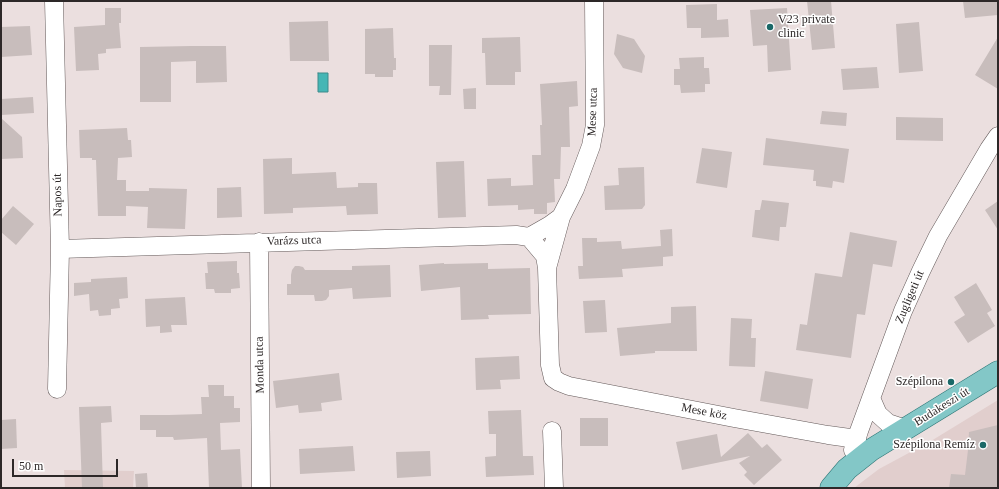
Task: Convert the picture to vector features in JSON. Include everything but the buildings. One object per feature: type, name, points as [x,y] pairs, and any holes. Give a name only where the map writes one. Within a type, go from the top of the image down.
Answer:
[{"type":"main road","name":"Budakeszi út","points":[[831,488],[847,470],[871,450],[998,372]]},
{"type":"street","name":"Napos út","points":[[54,1],[60,249],[57,389]]},
{"type":"street","name":"Mese utca","points":[[547,268],[561,217],[576,189],[591,146],[595,124],[594,1]]},
{"type":"street","name":"Zugligeti út","points":[[847,470],[859,431],[903,311],[921,271],[938,236],[998,136]]},
{"type":"street","name":"Mese utca","points":[[553,378],[550,365],[547,268],[545,256],[529,237],[561,217]]},
{"type":"street","name":"Varázs utca","points":[[60,249],[516,235],[529,237]]},
{"type":"street","name":"Monda utca","points":[[259,242],[261,488]]},
{"type":"street","name":"Mese köz","points":[[553,378],[570,386],[734,418],[857,439]]},
{"type":"street","points":[[871,398],[878,414],[888,423],[906,429]]},
{"type":"street","points":[[552,431],[554,488]]},
{"type":"shaded area","points":[[998,400],[998,488],[854,488],[879,469],[931,441]]},
{"type":"shaded area","points":[[64,470],[134,471],[133,488],[65,488]]},
{"type":"water","points":[[318,73],[328,73],[328,92],[318,92]]},
{"type":"place","name":"V23 private clinic","points":[[770,27]]},
{"type":"place","name":"Szépilona","points":[[951,382]]},
{"type":"place","name":"Szépilona Remíz","points":[[983,445]]}]
